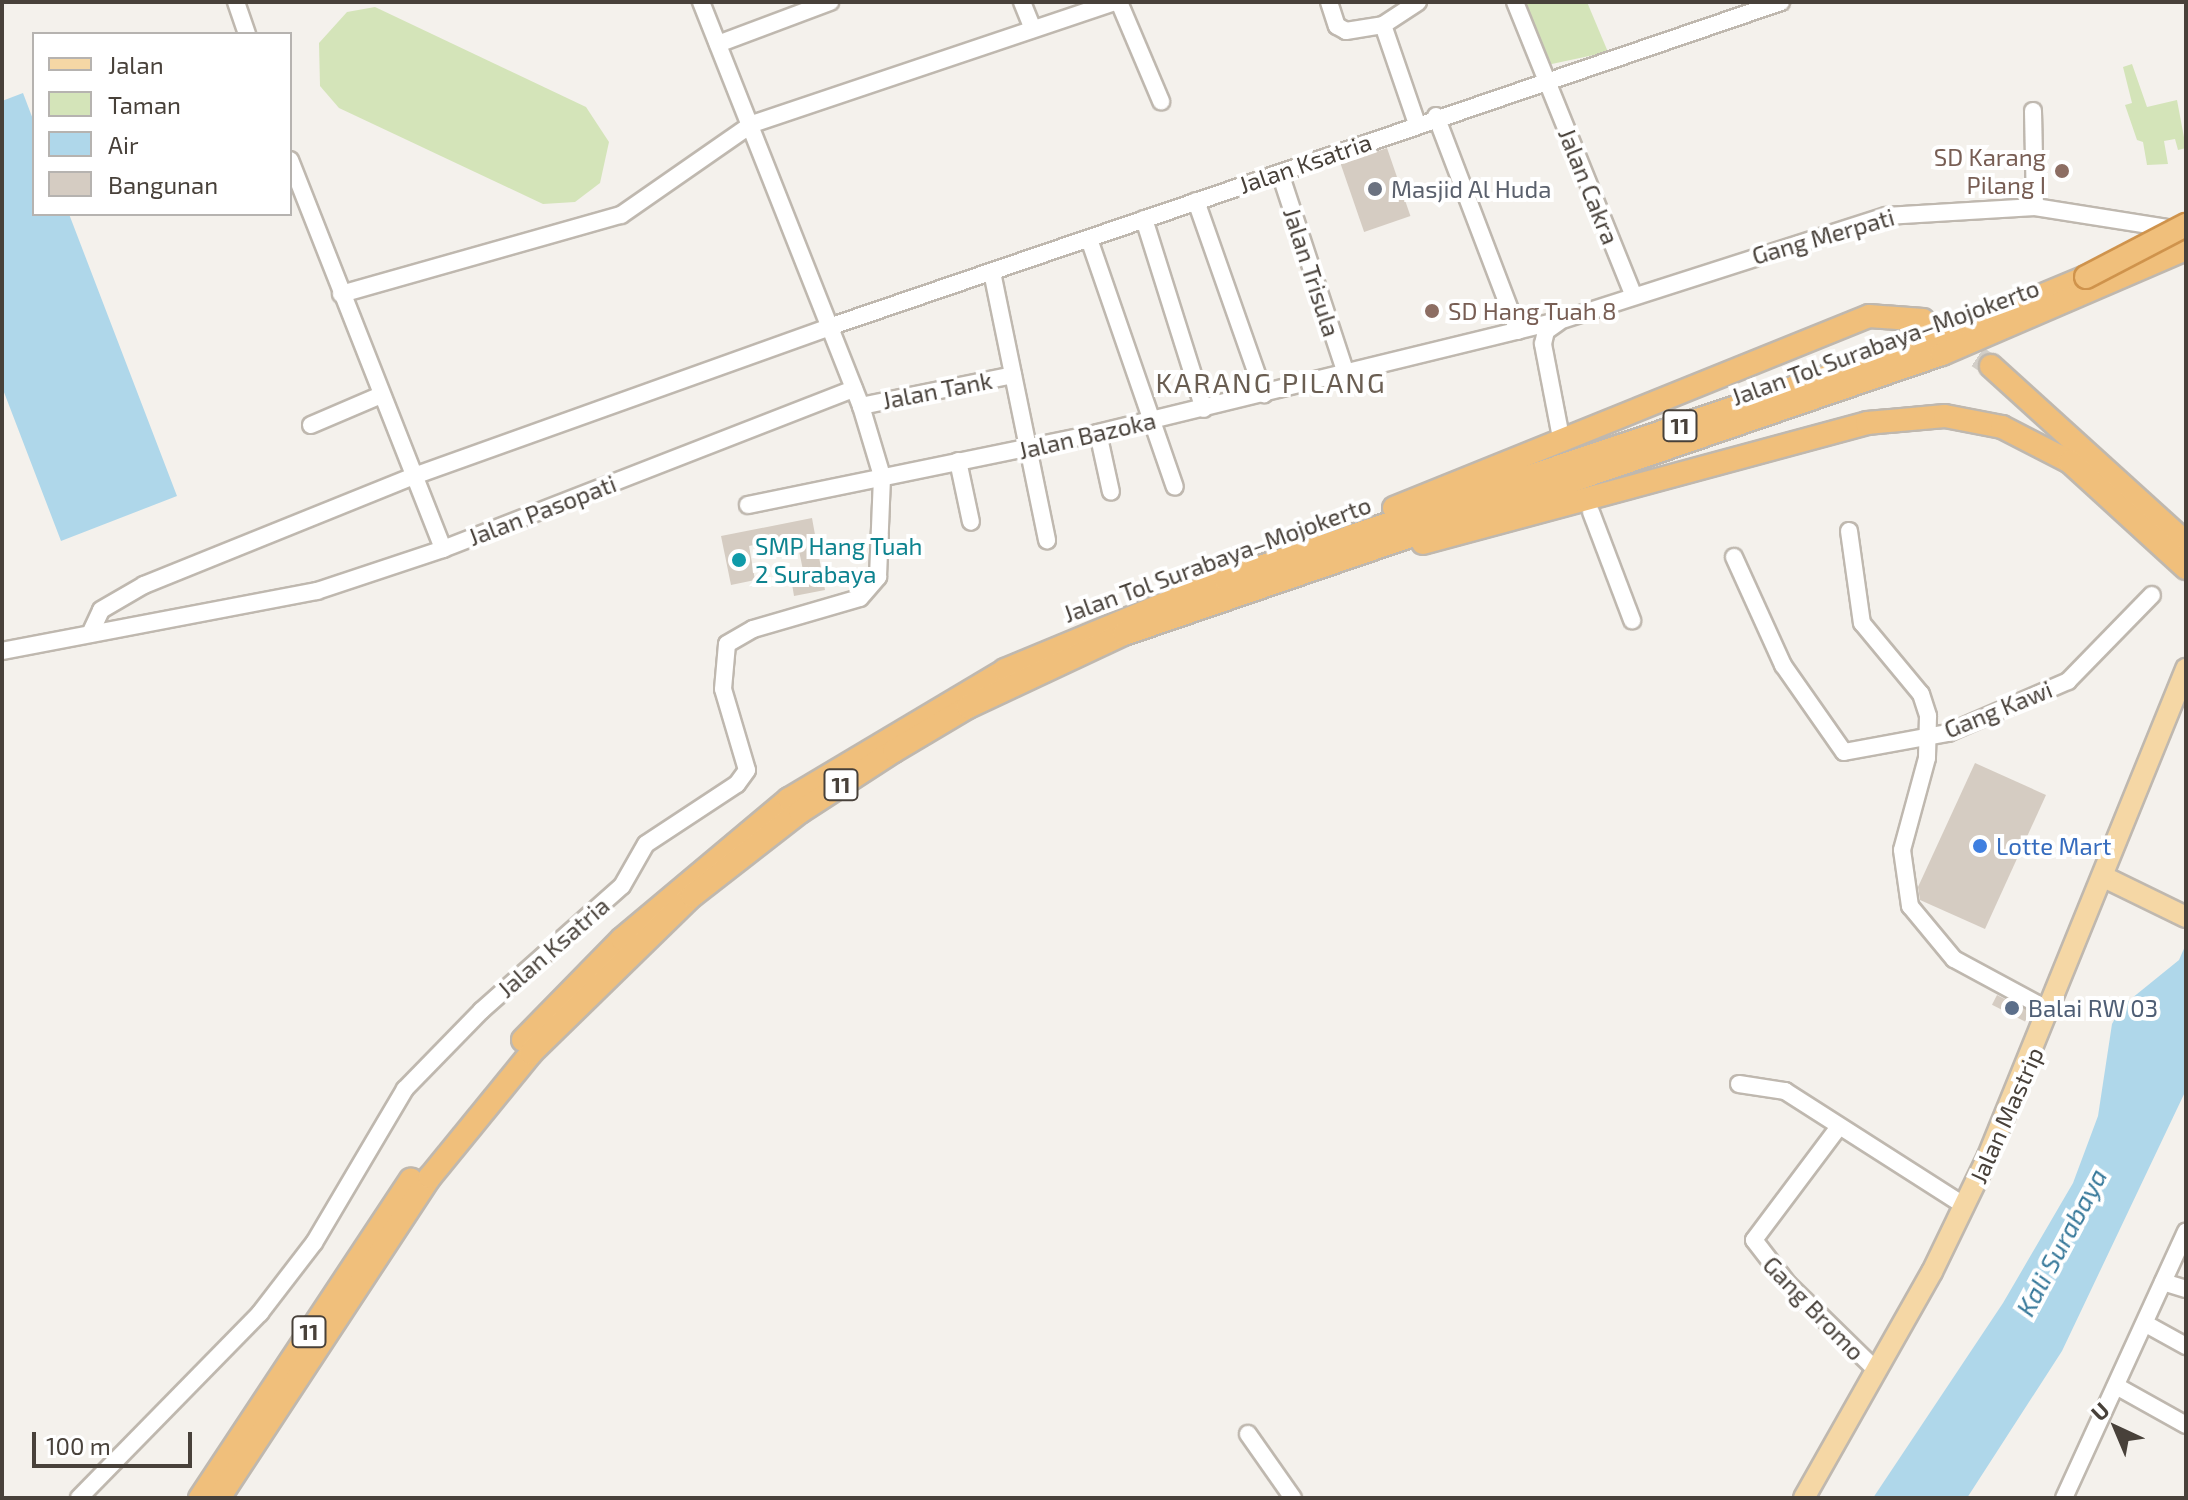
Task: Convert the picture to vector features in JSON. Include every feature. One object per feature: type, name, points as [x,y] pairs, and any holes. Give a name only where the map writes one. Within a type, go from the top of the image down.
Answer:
[{"type":"highway","name":"Jalan Tol Surabaya–Mojokerto","points":[[457,1130],[610,972],[800,812],[968,707],[1066,658],[1307,568],[1942,354],[2092,284],[2186,228]]},
{"type":"highway","name":"Jalan Tol Surabaya–Mojokerto","points":[[200,1498],[425,1172],[571,986],[678,888],[789,799],[1005,670],[1105,624],[1269,564],[1935,340],[2186,249]]},
{"type":"highway","points":[[1269,564],[1869,316],[1923,320]]},
{"type":"highway","points":[[1991,366],[2186,543]]},
{"type":"highway","points":[[1307,568],[1434,541],[1867,423],[1945,416],[2002,427],[2070,462],[2186,568]]},
{"type":"highway","name":"Jalan Tol Surabaya–Mojokerto","points":[[219,1498],[425,1172]]},
{"type":"main road","name":"Jalan Mastrip","points":[[1804,1498],[1877,1371],[1965,1206],[2052,1012],[2186,669]]},
{"type":"main road","points":[[2106,878],[2186,917]]},
{"type":"street","points":[[236,2],[246,32]]},
{"type":"street","points":[[701,2],[752,124],[829,327]]},
{"type":"street","points":[[718,44],[830,2]]},
{"type":"street","points":[[1022,2],[1033,29]]},
{"type":"street","points":[[341,294],[621,215],[752,124],[1117,2],[1161,101]]},
{"type":"street","points":[[1329,2],[1337,26],[1346,31],[1383,25],[1418,2]]},
{"type":"street","name":"Jalan Cakra","points":[[1515,2],[1633,294]]},
{"type":"street","name":"Jalan Ksatria","points":[[90,634],[101,610],[144,585],[411,477],[829,327],[1280,173],[1436,116],[1781,2]]},
{"type":"street","points":[[1383,25],[1417,124]]},
{"type":"street","points":[[2033,111],[2035,207]]},
{"type":"street","points":[[1436,116],[1518,331]]},
{"type":"street","points":[[292,165],[379,396],[443,549]]},
{"type":"street","name":"Jalan Trisula","points":[[1280,173],[1345,371]]},
{"type":"street","points":[[1196,201],[1264,394]]},
{"type":"street","name":"Gang Merpati","points":[[1518,331],[1559,321],[1633,294],[1886,216],[2035,207],[2186,228]]},
{"type":"street","points":[[1144,219],[1204,409]]},
{"type":"street","points":[[1089,239],[1175,487]]},
{"type":"street","points":[[992,272],[1047,540]]},
{"type":"street","points":[[1559,321],[1546,331],[1543,344],[1560,432]]},
{"type":"street","name":"Jalan Ksatria","points":[[79,1498],[260,1313],[314,1243],[405,1089],[481,1011],[611,897],[646,844],[737,784],[747,770],[723,689],[727,644],[753,629],[838,607],[871,590],[881,560],[882,476],[861,406],[829,327]]},
{"type":"street","name":"Jalan Bazoka","points":[[748,505],[1030,449],[1518,331]]},
{"type":"street","name":"Jalan Tank","points":[[861,406],[1013,375]]},
{"type":"street","name":"Jalan Pasopati","points":[[2,651],[317,591],[443,549],[854,389]]},
{"type":"street","points":[[311,425],[379,396]]},
{"type":"street","points":[[1098,433],[1111,492]]},
{"type":"street","points":[[958,461],[971,522]]},
{"type":"street","points":[[1591,512],[1632,620]]},
{"type":"street","points":[[1849,531],[1856,609],[1871,637],[1921,694],[1930,733],[1902,850],[1910,906],[1964,967],[2052,1012]]},
{"type":"street","name":"Gang Kawi","points":[[1734,557],[1783,665],[1839,749],[1851,752],[1930,733],[1948,733],[2068,681],[2152,595]]},
{"type":"street","points":[[1739,1084],[1785,1091],[1838,1128],[1965,1206]]},
{"type":"street","name":"Gang Bromo","points":[[1838,1128],[1754,1240],[1788,1284],[1877,1371]]},
{"type":"street","points":[[2064,1498],[2118,1387],[2186,1232]]},
{"type":"street","points":[[2163,1282],[2186,1289]]},
{"type":"street","points":[[2144,1328],[2186,1346]]},
{"type":"street","points":[[2118,1387],[2186,1425]]},
{"type":"street","points":[[1248,1434],[1293,1498]]},
{"type":"green space","points":[[1533,2],[1587,2],[1608,52],[1547,65],[1520,7]]},
{"type":"green space","points":[[375,7],[586,107],[609,142],[600,183],[575,202],[543,204],[339,108],[320,86],[319,43],[347,12]]},
{"type":"green space","points":[[2132,64],[2147,107],[2177,100],[2186,148],[2178,150],[2175,139],[2164,141],[2168,164],[2147,165],[2143,142],[2137,140],[2125,105],[2132,103],[2123,67]]},
{"type":"water","points":[[23,93],[32,117],[32,216],[70,216],[177,496],[61,541],[2,387],[2,101]]},
{"type":"water","name":"Kali Surabaya","points":[[2186,944],[2186,1090],[2062,1351],[1967,1498],[1873,1498],[2003,1303],[2073,1183],[2098,1116],[2112,1024],[2121,1007],[2179,960]]},
{"type":"building","name":"Masjid Al Huda","points":[[1387,148],[1410,216],[1364,232],[1341,164]]},
{"type":"building","name":"SMP Hang Tuah 2 Surabaya","points":[[812,518],[825,590],[794,596],[791,578],[804,575],[796,536],[749,546],[755,580],[731,585],[721,536]]},
{"type":"building","name":"Lotte Mart","points":[[1975,763],[2046,795],[1985,929],[1920,900],[1918,887]]},
{"type":"building","name":"Balai RW 03","points":[[1997,995],[2030,1012],[2025,1022],[1992,1005]]},
{"type":"tunnel","points":[[1923,320],[1991,366]]},
{"type":"place","name":"SD Karang Pilang I","points":[[2062,171]]},
{"type":"place","name":"Masjid Al Huda","points":[[1375,189]]},
{"type":"place","name":"SD Hang Tuah 8","points":[[1432,311]]},
{"type":"place","name":"SMP Hang Tuah 2 Surabaya","points":[[739,560]]},
{"type":"place","name":"Lotte Mart","points":[[1980,846]]},
{"type":"place","name":"Balai RW 03","points":[[2012,1008]]},
{"type":"district","name":"KARANG PILANG","points":[[1271,382]]}]
